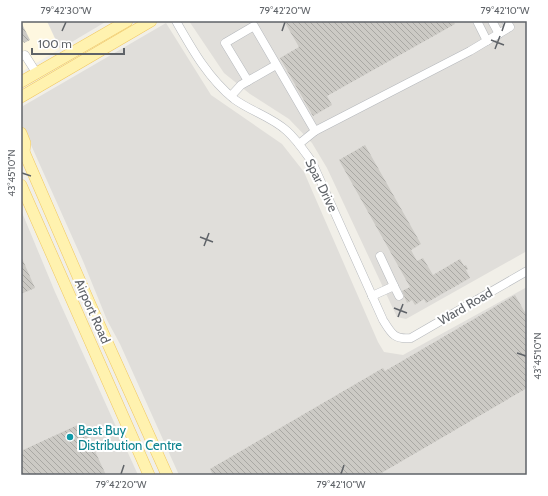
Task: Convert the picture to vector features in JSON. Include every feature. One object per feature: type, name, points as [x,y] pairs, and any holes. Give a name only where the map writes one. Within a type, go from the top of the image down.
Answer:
[{"type":"main road","points":[[26,79],[127,21]]},
{"type":"main road","points":[[23,97],[151,21]]},
{"type":"main road","name":"Airport Road","points":[[21,133],[25,143],[23,149],[89,302],[167,475]]},
{"type":"main road","name":"Airport Road","points":[[21,184],[149,475]]},
{"type":"street","name":"Spar Drive","points":[[176,21],[203,66],[218,84],[236,100],[286,130],[299,144],[315,168],[383,320],[390,332],[403,339]]},
{"type":"street","points":[[477,21],[487,41]]},
{"type":"street","points":[[492,21],[499,34]]},
{"type":"street","points":[[299,144],[315,131],[470,51],[499,34],[510,27],[506,21]]},
{"type":"street","points":[[248,81],[225,43],[254,26],[315,131]]},
{"type":"street","points":[[21,46],[26,79]]},
{"type":"street","points":[[231,96],[241,85],[276,65]]},
{"type":"street","points":[[380,256],[399,296]]},
{"type":"street","name":"Ward Road","points":[[403,339],[411,338],[527,271]]},
{"type":"street","points":[[372,296],[394,286]]},
{"type":"shaded area","points":[[21,21],[47,21],[60,49],[21,72]]},
{"type":"shaded area","points":[[47,21],[107,21],[60,49]]},
{"type":"shaded area","points":[[189,21],[527,21],[527,251],[406,319],[397,317],[327,168],[312,143],[289,119],[250,94],[224,73]]},
{"type":"shaded area","points":[[166,23],[211,95],[282,144],[304,172],[378,342],[384,352],[403,355],[527,287],[527,475],[179,475],[120,344],[107,320],[83,261],[23,127],[22,116],[23,106]]},
{"type":"shaded area","points":[[21,210],[55,292],[138,475],[21,475]]},
{"type":"building","points":[[284,21],[453,21],[455,24],[327,96],[332,105],[313,116],[280,58],[299,47]]},
{"type":"building","points":[[21,22],[30,40],[24,43],[21,37]]},
{"type":"building","points":[[365,145],[421,244],[411,250],[417,261],[423,258],[433,275],[460,259],[464,266],[466,265],[468,269],[466,270],[470,278],[426,303],[424,299],[415,305],[412,300],[407,303],[402,291],[410,287],[339,160]]},
{"type":"building","points":[[21,256],[35,288],[21,294]]},
{"type":"building","points":[[515,295],[527,316],[527,388],[378,475],[213,475],[210,469],[383,368],[385,371]]},
{"type":"building","name":"Best Buy Distribution Centre","points":[[82,423],[106,475],[21,475],[21,451]]},
{"type":"place","name":"Best Buy Distribution Centre","points":[[70,437]]}]
